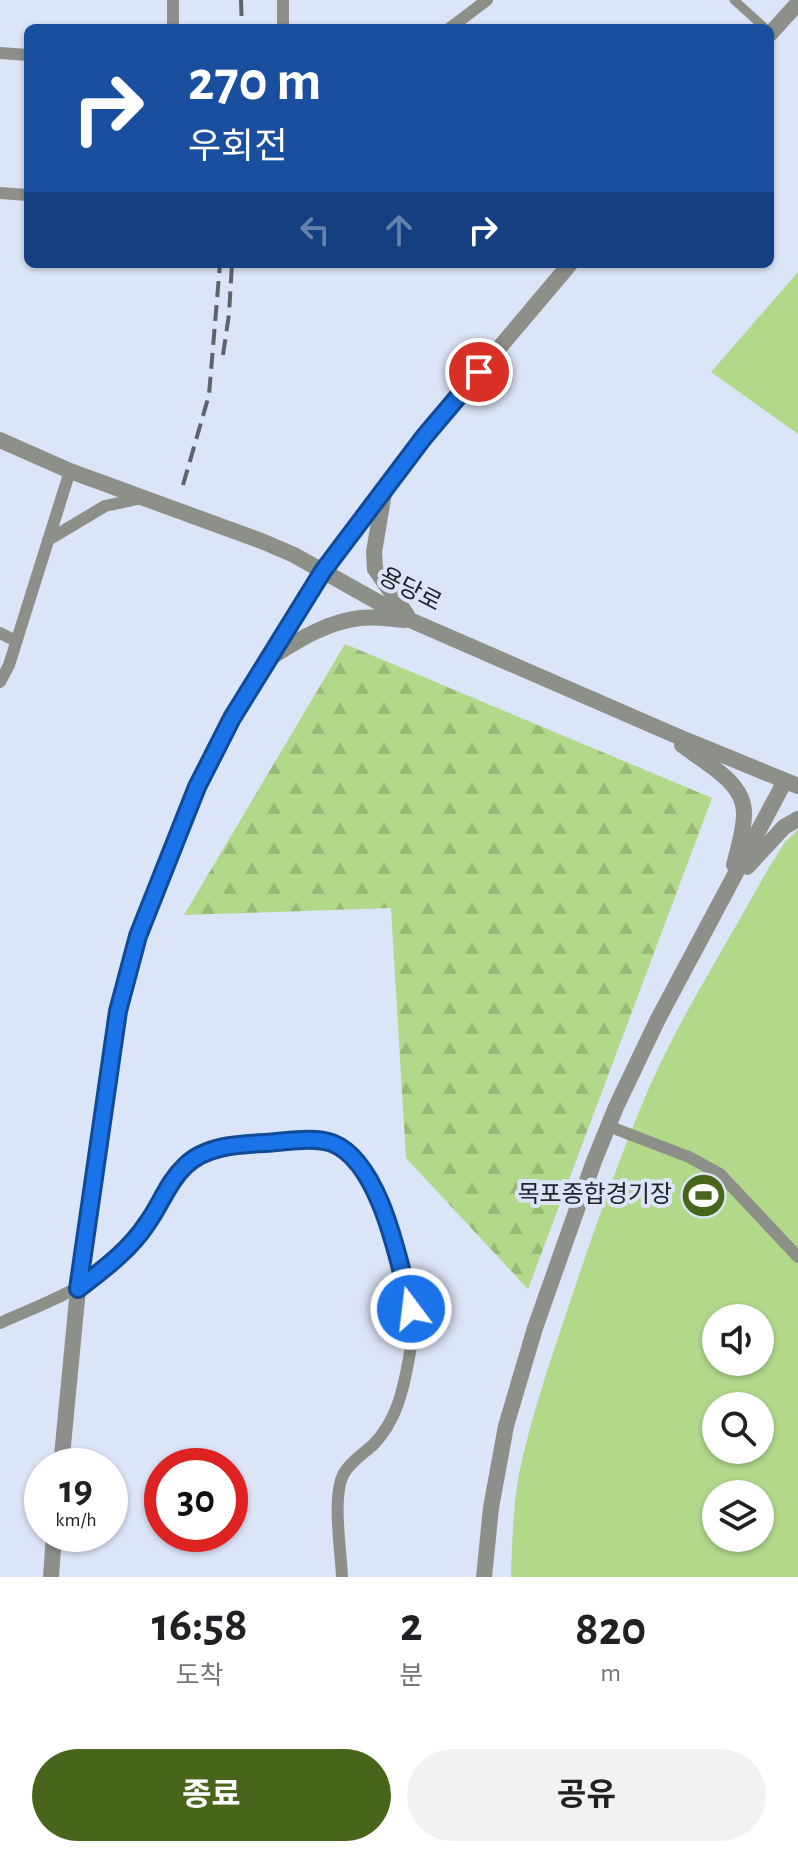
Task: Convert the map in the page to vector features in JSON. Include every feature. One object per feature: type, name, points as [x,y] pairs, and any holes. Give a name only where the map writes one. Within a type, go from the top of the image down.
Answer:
[{"type":"street","points":[[173,0],[173,24]]},
{"type":"street","points":[[283,0],[283,24]]},
{"type":"street","points":[[455,24],[487,0]]},
{"type":"street","points":[[734,0],[761,24]]},
{"type":"street","points":[[774,29],[798,3]]},
{"type":"street","points":[[0,53],[24,55]]},
{"type":"street","points":[[0,193],[24,195]]},
{"type":"street","points":[[63,1448],[78,1289],[118,1011],[138,936],[197,787],[232,718],[323,571],[424,437],[567,268]]},
{"type":"street","name":"용당로","points":[[0,440],[70,471],[264,542],[410,620],[792,783]]},
{"type":"street","points":[[0,682],[9,665],[70,471]]},
{"type":"street","points":[[385,488],[374,552],[375,569],[410,620]]},
{"type":"street","points":[[48,540],[105,506],[146,497]]},
{"type":"street","points":[[268,659],[310,633],[335,624],[362,618],[410,620]]},
{"type":"street","points":[[0,633],[16,641]]},
{"type":"street","points":[[662,730],[740,793],[744,815],[730,886]]},
{"type":"street","points":[[484,1577],[491,1508],[506,1426],[545,1301],[608,1126],[658,1019],[730,886],[792,783]]},
{"type":"street","points":[[730,886],[775,835],[798,819]]},
{"type":"street","points":[[608,1126],[689,1157],[720,1174],[798,1257]]},
{"type":"street","points":[[0,1323],[78,1289],[124,1253],[147,1224],[174,1177],[206,1152],[243,1143],[321,1140],[354,1157],[377,1198],[391,1237],[413,1326],[398,1409],[382,1435],[345,1471],[342,1478],[339,1493],[342,1577]]},
{"type":"street","points":[[51,1577],[53,1552]]},
{"type":"green space","points":[[798,272],[798,434],[711,372]]},
{"type":"green space","points":[[345,644],[712,798],[528,1289],[406,1158],[391,908],[184,915]]},
{"type":"green space","name":"목포종합경기장","points":[[798,830],[798,1577],[511,1577],[515,1500],[529,1432],[616,1170],[649,1088],[676,1032],[785,842]]},
{"type":"railway","points":[[241,0],[242,24]]},
{"type":"railway","points":[[183,485],[209,395],[220,268]]},
{"type":"railway","points":[[223,355],[232,268]]},
{"type":"place","name":"목포종합경기장","points":[[703,1195]]},
{"type":"route","points":[[411,1309],[391,1237],[362,1167],[342,1148],[321,1140],[243,1143],[194,1158],[174,1177],[147,1224],[124,1253],[78,1289],[118,1011],[138,936],[197,787],[232,718],[323,571],[424,437],[479,372]]}]
